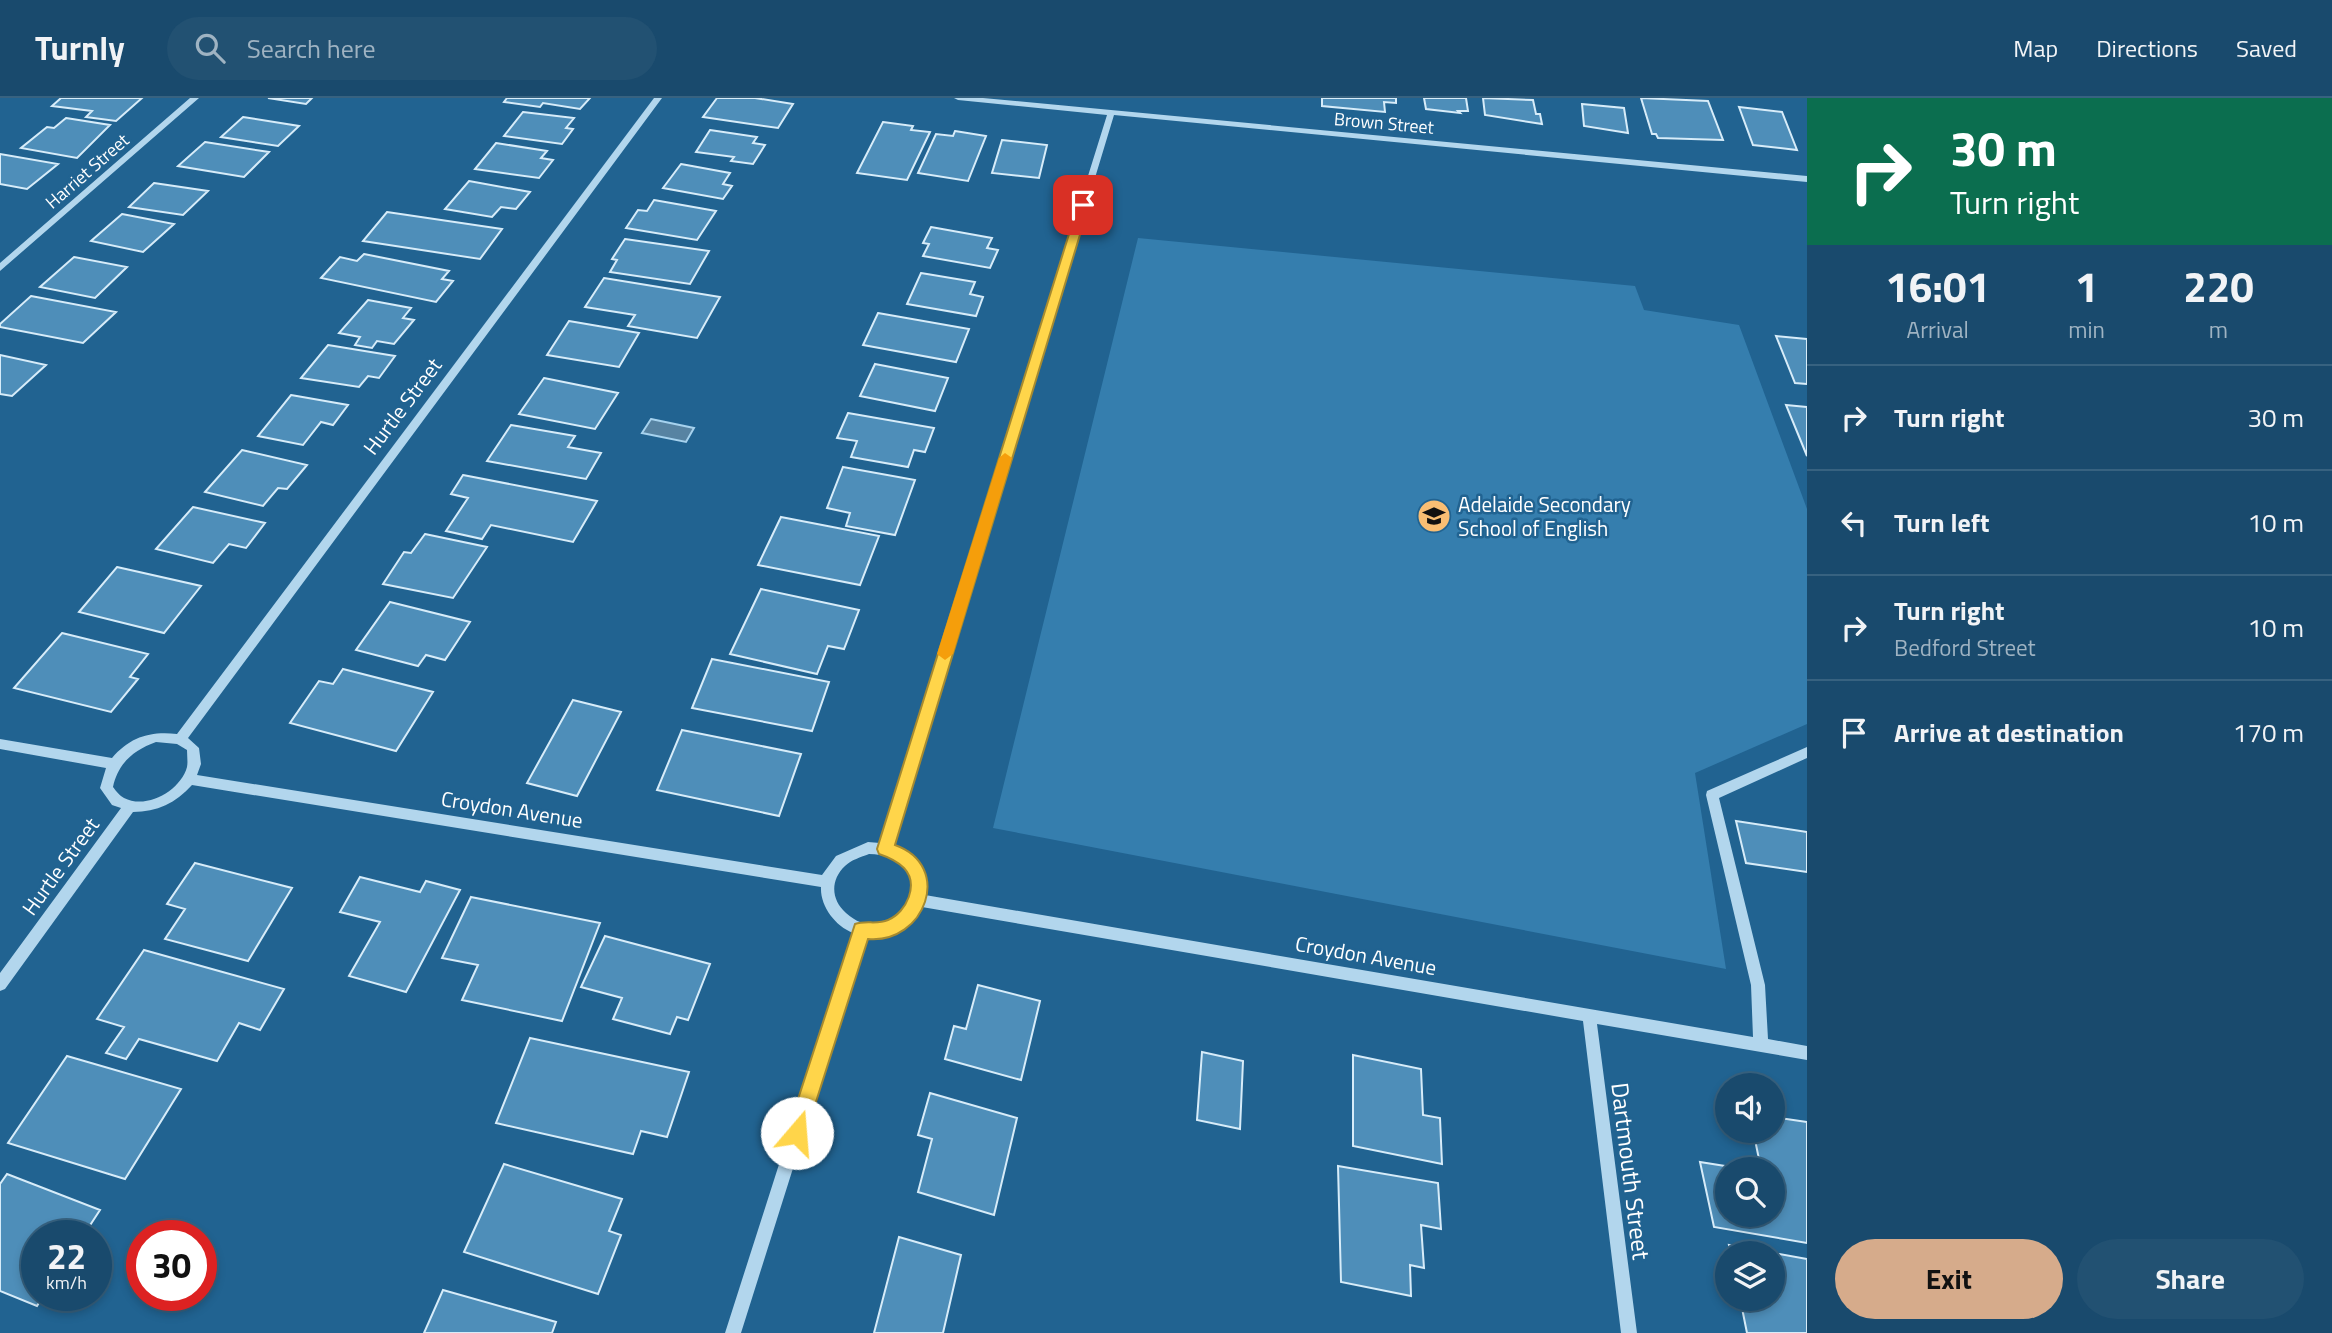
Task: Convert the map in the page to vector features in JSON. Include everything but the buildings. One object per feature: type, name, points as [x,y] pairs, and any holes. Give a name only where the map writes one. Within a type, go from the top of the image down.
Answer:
[{"type":"street","name":"Harriet Street","points":[[0,268],[195,98]]},
{"type":"street","name":"Hurtle Street","points":[[180,739],[658,98]]},
{"type":"street","name":"Brown Street","points":[[958,98],[1053,102],[1111,113],[1807,179]]},
{"type":"street","points":[[885,849],[1111,113]]},
{"type":"street","points":[[156,737],[180,739],[193,748],[196,758],[190,779],[167,799],[153,805],[129,807],[112,798],[106,788],[114,764],[125,752],[156,737]]},
{"type":"street","points":[[0,744],[114,764]]},
{"type":"street","points":[[1761,1045],[1758,985],[1712,794],[1807,752]]},
{"type":"street","name":"Croydon Avenue","points":[[190,779],[827,881]]},
{"type":"street","name":"Hurtle Street","points":[[0,984],[129,807]]},
{"type":"street","points":[[868,848],[885,849],[898,853],[911,864],[918,878],[918,900],[905,919],[892,928],[862,930],[836,916],[826,896],[827,881],[839,861],[852,852],[868,848]]},
{"type":"street","name":"Croydon Avenue","points":[[918,900],[1807,1053]]},
{"type":"street","points":[[733,1333],[862,930]]},
{"type":"street","name":"Dartmouth Street","points":[[1588,1014],[1629,1333]]},
{"type":"shaded area","name":"Adelaide Secondary School of English","points":[[1138,238],[1635,286],[1644,310],[1739,325],[1807,509],[1807,724],[1695,773],[1726,969],[993,828]]},
{"type":"shaded area","points":[[651,419],[694,428],[686,442],[642,433]]},
{"type":"slow traffic","points":[[945,654],[1005,458]]},
{"type":"place","name":"Adelaide Secondary School of English","points":[[1434,516]]},
{"type":"route","points":[[797,1133],[862,930],[892,928],[905,919],[918,900],[918,878],[911,864],[898,853],[885,849],[1083,205]]}]
